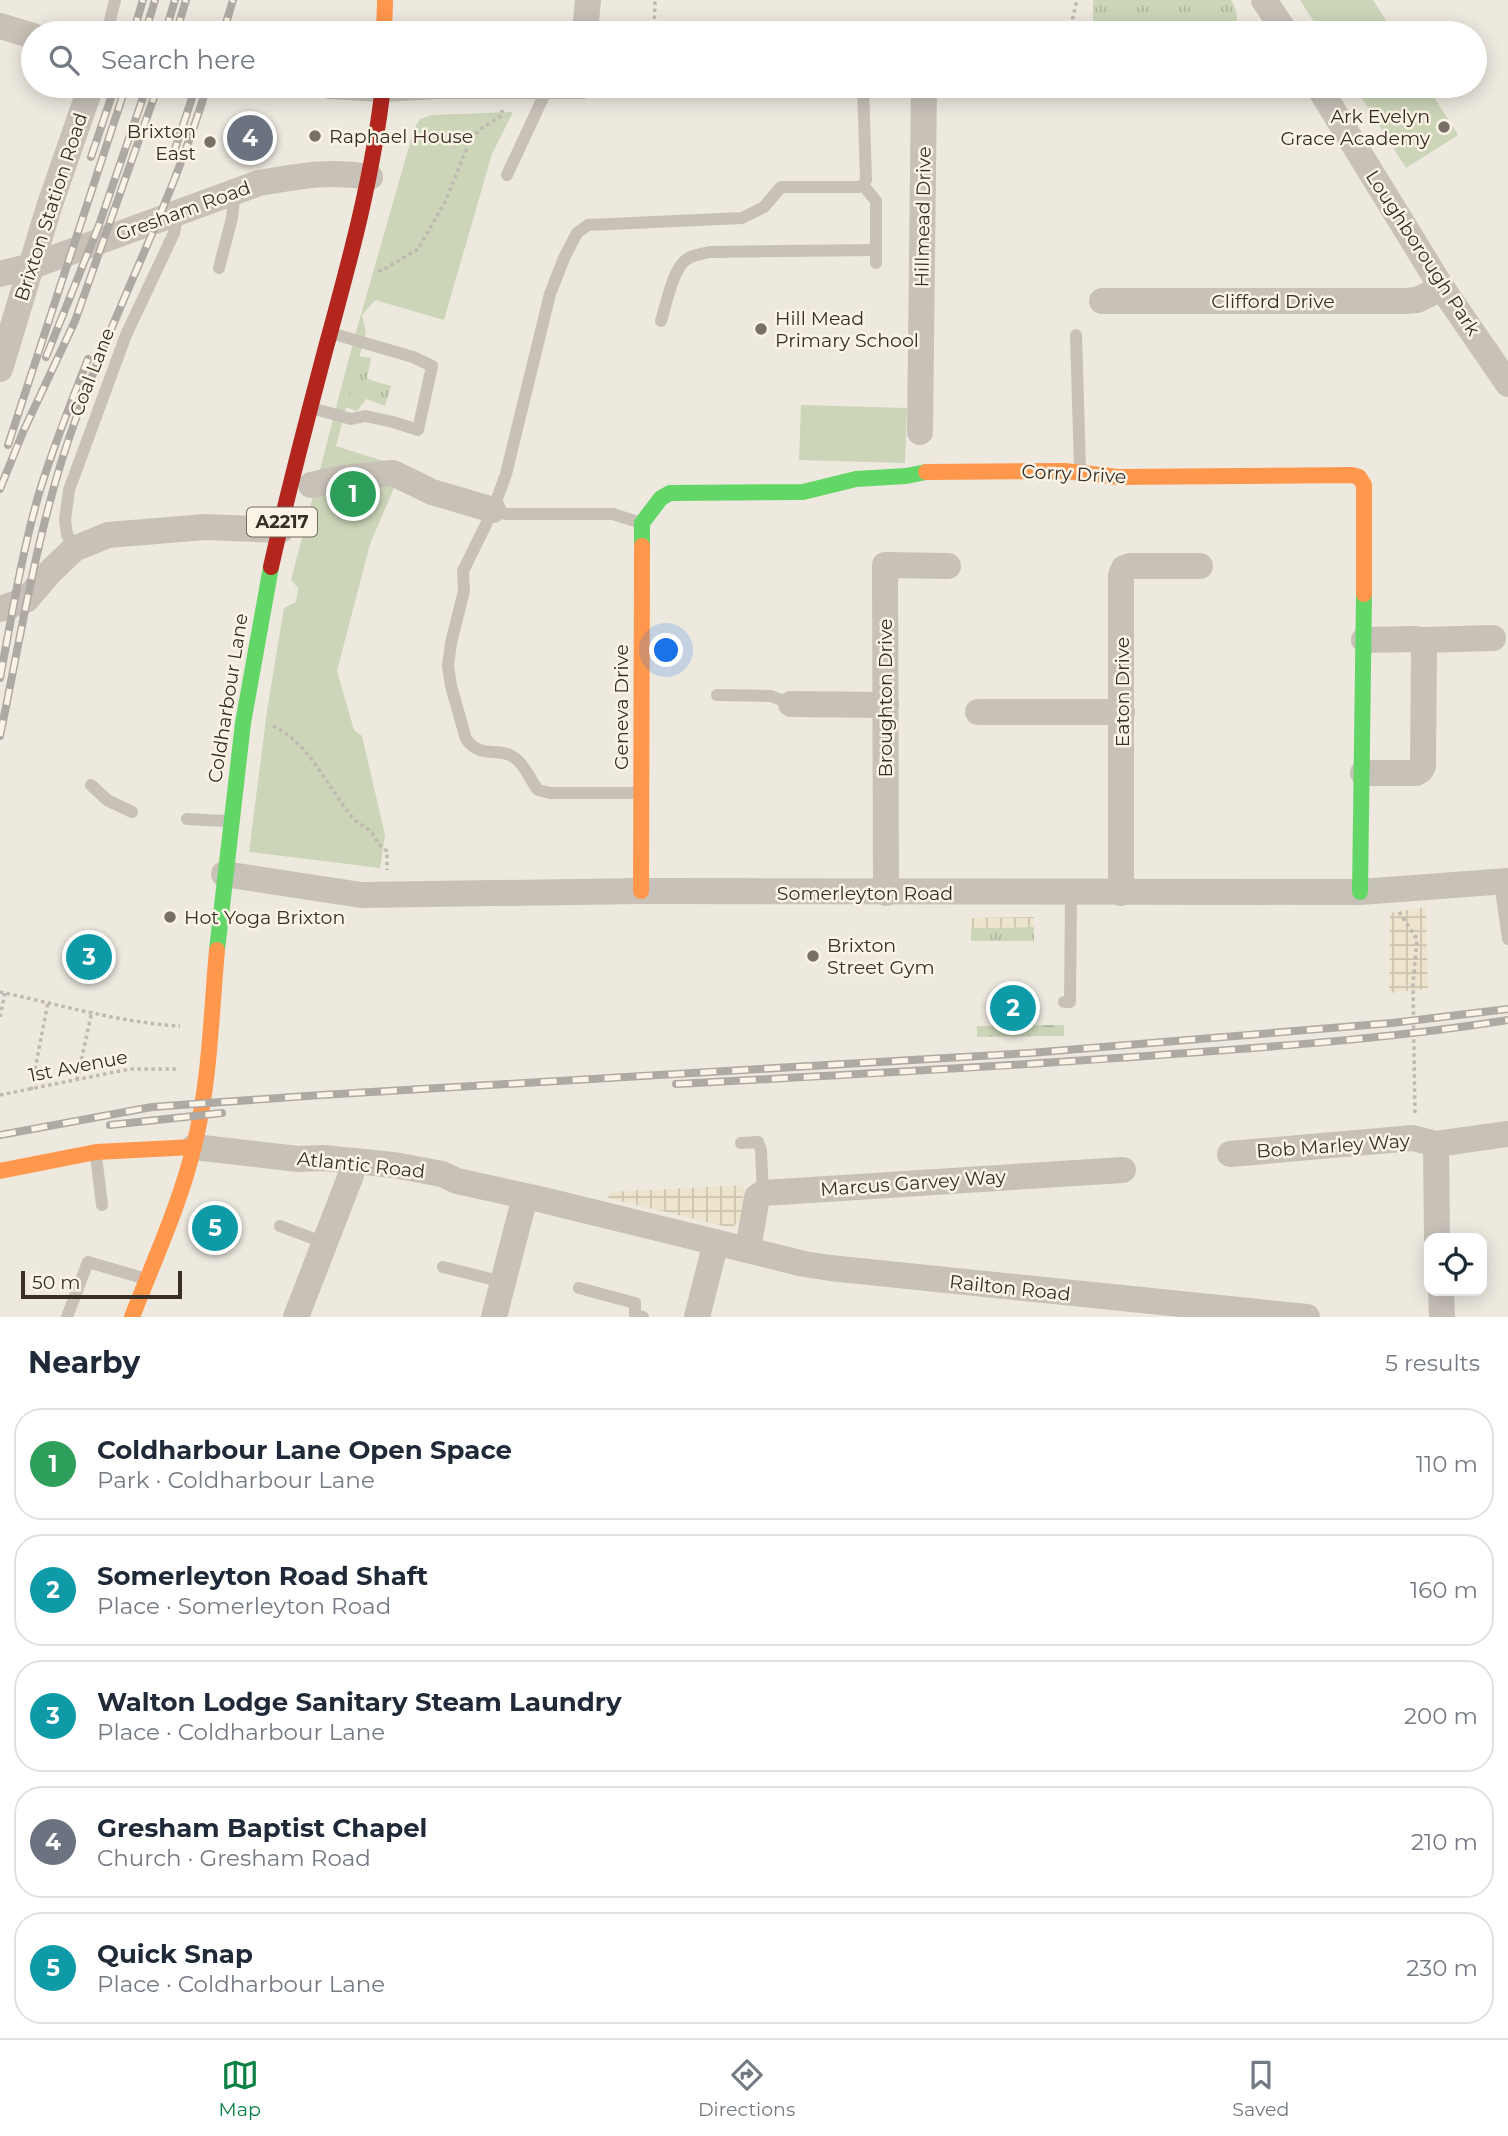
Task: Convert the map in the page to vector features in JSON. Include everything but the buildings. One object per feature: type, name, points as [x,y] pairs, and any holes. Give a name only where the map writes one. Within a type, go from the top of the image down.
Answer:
[{"type":"street","points":[[384,21],[385,0]]},
{"type":"street","points":[[586,21],[588,0]]},
{"type":"street","points":[[1264,0],[1278,21]]},
{"type":"street","points":[[0,26],[21,32]]},
{"type":"street","name":"Brixton Station Road","points":[[0,369],[87,98]]},
{"type":"street","name":"Coldharbour Lane","points":[[132,1317],[174,1212],[194,1147],[207,1068],[229,821],[256,646],[311,408],[361,223],[382,98]]},
{"type":"street","name":"Hillmead Drive","points":[[920,432],[924,98]]},
{"type":"street","name":"Loughborough Park","points":[[1325,98],[1442,288],[1503,367]]},
{"type":"street","name":"Gresham Road","points":[[0,274],[32,266],[235,190],[297,176],[342,172],[370,177]]},
{"type":"street","name":"Clifford Drive","points":[[1101,301],[1405,301],[1417,300],[1442,288]]},
{"type":"street","name":"Corry Drive","points":[[642,523],[661,498],[670,493],[803,492],[856,479],[906,476],[921,472],[1065,471],[1118,477],[1359,477],[1364,485],[1360,892]]},
{"type":"street","points":[[312,485],[343,478],[393,473],[432,492],[493,510]]},
{"type":"street","name":"Geneva Drive","points":[[641,891],[642,523]]},
{"type":"street","points":[[0,609],[26,600],[51,571],[84,543],[118,534],[205,527],[281,530]]},
{"type":"street","name":"Broughton Drive","points":[[886,893],[885,565],[948,566]]},
{"type":"street","name":"Eaton Drive","points":[[1121,892],[1121,575],[1124,568],[1130,566],[1200,566]]},
{"type":"street","points":[[1363,640],[1493,638]]},
{"type":"street","points":[[1363,773],[1421,771],[1423,640]]},
{"type":"street","points":[[791,704],[886,705]]},
{"type":"street","points":[[978,712],[1122,712]]},
{"type":"street","name":"Somerleyton Road","points":[[224,874],[360,895],[641,891],[1360,892],[1504,882]]},
{"type":"street","name":"Bob Marley Way","points":[[1230,1154],[1508,1134]]},
{"type":"street","points":[[1424,1141],[1436,1233]]},
{"type":"street","name":"Atlantic Road","points":[[0,1171],[96,1152],[194,1147],[298,1159],[353,1161],[442,1174],[457,1181],[525,1198],[716,1242]]},
{"type":"street","points":[[296,1317],[351,1175],[353,1161]]},
{"type":"street","name":"Marcus Garvey Way","points":[[763,1193],[1123,1170]]},
{"type":"street","points":[[748,1249],[757,1196],[763,1193]]},
{"type":"street","points":[[494,1317],[525,1198]]},
{"type":"street","points":[[698,1317],[716,1242]]},
{"type":"street","name":"Railton Road","points":[[716,1242],[831,1268],[1306,1317]]},
{"type":"street","points":[[1441,1296],[1443,1317]]},
{"type":"lane","points":[[110,21],[115,0]]},
{"type":"lane","points":[[506,175],[542,98]]},
{"type":"lane","points":[[642,793],[538,790],[515,758],[508,754],[477,750],[466,739],[449,676],[449,655],[464,591],[463,571],[493,510],[506,474],[550,294],[577,233],[588,225],[742,218],[764,207],[781,187],[863,185],[866,180],[863,98]]},
{"type":"lane","points":[[661,321],[675,276],[688,258],[709,252],[876,257],[876,201],[863,185]]},
{"type":"lane","points":[[219,268],[232,218],[235,190]]},
{"type":"lane","name":"Coal Lane","points":[[74,549],[67,534],[65,520],[69,490],[126,335],[174,233],[178,213]]},
{"type":"lane","points":[[311,408],[351,419],[365,416],[418,430],[432,366],[330,333]]},
{"type":"lane","points":[[1076,335],[1081,472]]},
{"type":"lane","points":[[493,510],[506,514],[613,514],[642,523]]},
{"type":"lane","points":[[717,695],[771,696],[791,704]]},
{"type":"lane","points":[[91,785],[107,800],[132,811]]},
{"type":"lane","points":[[187,819],[229,821]]},
{"type":"lane","points":[[1504,882],[1508,939]]},
{"type":"lane","points":[[1064,1002],[1070,1002],[1071,893]]},
{"type":"lane","points":[[741,1143],[758,1142],[761,1150],[763,1193]]},
{"type":"lane","points":[[96,1152],[102,1205]]},
{"type":"lane","points":[[280,1226],[325,1243]]},
{"type":"lane","points":[[91,1257],[147,1276]]},
{"type":"lane","points":[[67,1317],[88,1262],[147,1276]]},
{"type":"lane","points":[[443,1267],[503,1282]]},
{"type":"lane","points":[[579,1288],[635,1303],[635,1315],[643,1317]]},
{"type":"path","points":[[654,21],[655,0]]},
{"type":"path","points":[[1072,21],[1077,0]]},
{"type":"path","points":[[369,271],[383,270],[418,249],[444,204],[469,143],[480,130],[502,115],[502,110]]},
{"type":"path","points":[[270,724],[283,730],[297,743],[352,817],[369,830],[377,844],[387,851],[387,870]]},
{"type":"path","points":[[1398,889],[1398,911],[1417,939],[1413,984],[1415,1124],[1424,1141]]},
{"type":"path","points":[[0,1017],[3,992],[165,1025]]},
{"type":"path","points":[[31,1090],[48,1002]]},
{"type":"path","points":[[77,1080],[92,1012]]},
{"type":"path","name":"1st Avenue","points":[[0,1095],[130,1069],[161,1069]]},
{"type":"green space","points":[[1093,0],[1231,0],[1237,21],[1093,21]]},
{"type":"green space","points":[[1300,0],[1373,0],[1386,21],[1313,21]]},
{"type":"green space","points":[[1362,98],[1435,98],[1458,135],[1406,168]]},
{"type":"green space","points":[[513,112],[492,154],[444,320],[375,300],[362,315],[366,332],[336,446],[403,467],[370,544],[337,671],[354,730],[362,736],[385,835],[380,868],[249,852],[267,711],[284,608],[296,602],[298,588],[291,580],[356,332],[414,129],[420,119],[432,115]]},
{"type":"green space","points":[[350,355],[371,358],[367,379],[391,386],[385,406],[366,399],[357,411],[337,404]]},
{"type":"green space","points":[[801,405],[907,408],[905,463],[799,460]]},
{"type":"green space","points":[[1034,927],[1034,941],[971,941],[971,928]]},
{"type":"green space","points":[[1064,1025],[1064,1036],[977,1037],[977,1026]]},
{"type":"shaded area","points":[[1426,907],[1428,989],[1389,993],[1390,913]]},
{"type":"shaded area","points":[[1034,917],[1034,927],[971,928],[970,918]]},
{"type":"shaded area","points":[[744,1185],[742,1217],[732,1228],[608,1198],[611,1192]]},
{"type":"railway","points":[[137,21],[143,0]]},
{"type":"railway","points":[[149,21],[155,0]]},
{"type":"railway","points":[[169,21],[175,0]]},
{"type":"railway","points":[[180,21],[186,0]]},
{"type":"railway","points":[[227,21],[233,0]]},
{"type":"railway","points":[[91,157],[111,98]]},
{"type":"railway","points":[[8,445],[122,98]]},
{"type":"railway","points":[[46,357],[99,225],[143,98]]},
{"type":"railway","points":[[0,489],[23,432],[75,321],[154,98]]},
{"type":"railway","points":[[172,158],[192,98]]},
{"type":"railway","points":[[0,736],[32,577],[62,460],[91,379],[178,171],[203,98]]},
{"type":"railway","points":[[0,678],[18,583],[40,490],[88,359]]},
{"type":"railway","points":[[0,1135],[152,1107],[1030,1053],[1392,1023],[1508,1009]]},
{"type":"railway","points":[[676,1084],[995,1066],[1308,1044],[1508,1020]]},
{"type":"railway","points":[[110,1125],[222,1113]]},
{"type":"traffic: fast","points":[[642,546],[642,523],[661,498],[670,493],[803,492],[856,479],[926,472]]},
{"type":"traffic: fast","points":[[217,950],[243,723],[271,567]]},
{"type":"traffic: fast","points":[[1360,892],[1364,594]]},
{"type":"traffic: slow","points":[[384,21],[385,0]]},
{"type":"traffic: slow","points":[[926,472],[1065,471],[1118,477],[1352,475],[1359,477],[1364,485],[1364,594]]},
{"type":"traffic: slow","points":[[641,891],[642,546]]},
{"type":"traffic: slow","points":[[132,1317],[174,1211],[194,1146],[207,1073],[217,950]]},
{"type":"traffic: slow","points":[[0,1171],[96,1152],[194,1147]]},
{"type":"traffic: jam","points":[[271,567],[359,220],[382,98]]},
{"type":"place","name":"Ark Evelyn Grace Academy","points":[[1444,127]]},
{"type":"place","name":"Raphael House","points":[[315,136]]},
{"type":"place","name":"Gresham Baptist Chapel","points":[[250,138]]},
{"type":"place","name":"Brixton East","points":[[210,142]]},
{"type":"place","name":"Hill Mead Primary School","points":[[761,329]]},
{"type":"place","name":"Coldharbour Lane Open Space","points":[[353,494]]},
{"type":"place","name":"Hot Yoga Brixton","points":[[170,917]]},
{"type":"place","name":"Brixton Street Gym","points":[[813,956]]},
{"type":"place","name":"Walton Lodge Sanitary Steam Laundry","points":[[89,957]]},
{"type":"place","name":"Somerleyton Road Shaft","points":[[1013,1008]]},
{"type":"place","name":"Quick Snap","points":[[215,1228]]}]
